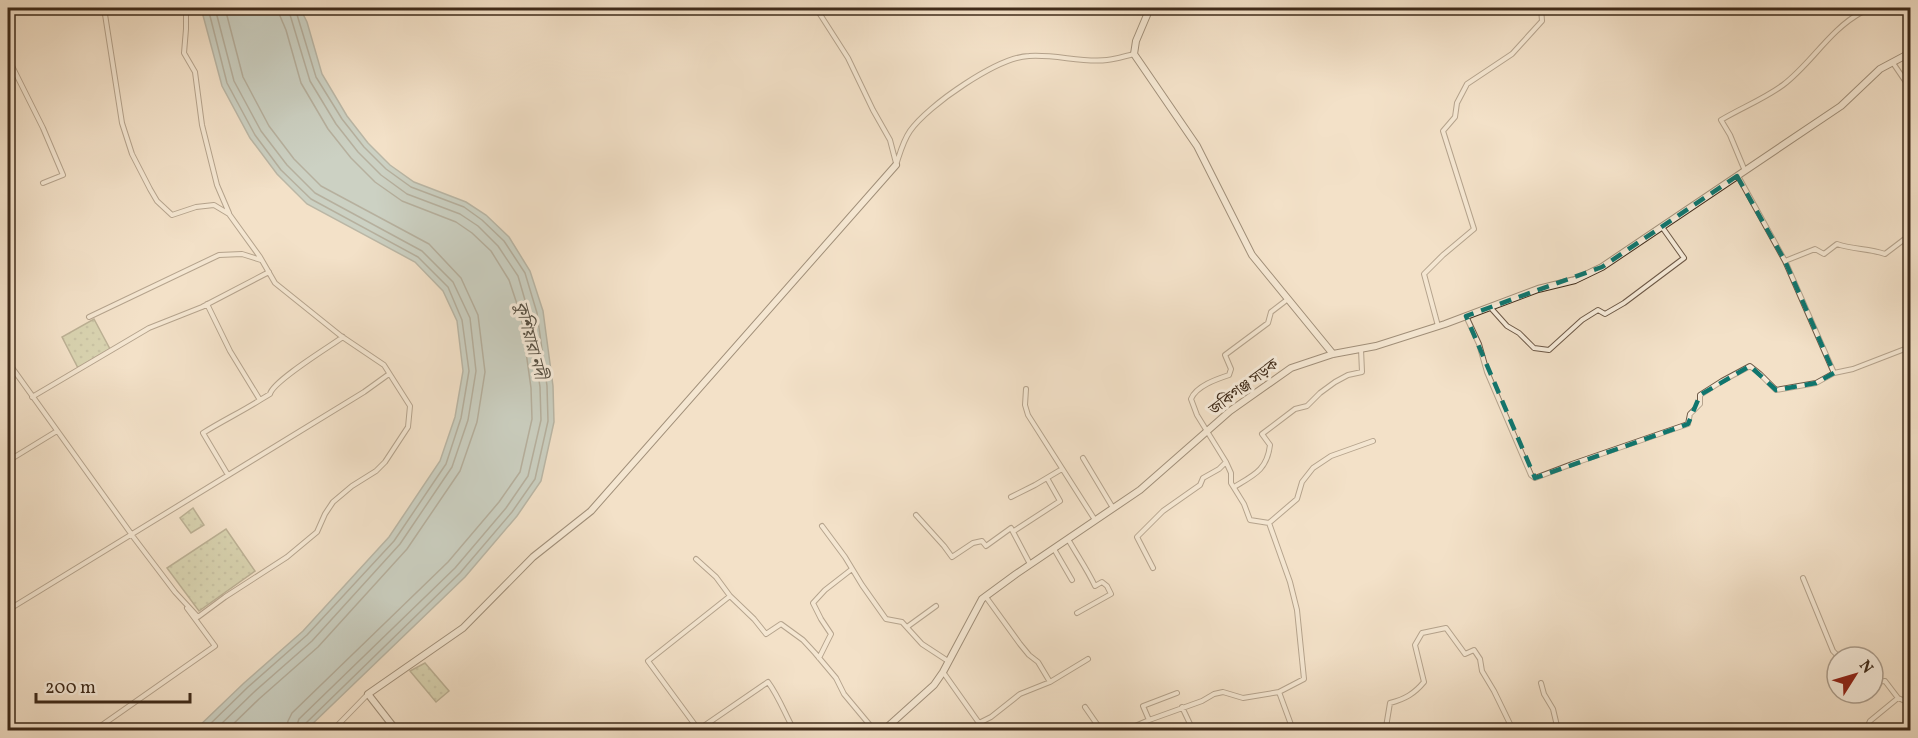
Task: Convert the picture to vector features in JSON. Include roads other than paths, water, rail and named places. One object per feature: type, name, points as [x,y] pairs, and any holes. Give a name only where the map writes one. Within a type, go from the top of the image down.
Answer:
[{"type":"street","points":[[104,8],[122,123],[132,154],[157,201],[172,215],[196,207],[214,205],[229,214]]},
{"type":"street","points":[[131,534],[175,592],[198,617],[300,547],[317,532],[333,502],[385,462],[408,427],[410,406],[384,365],[343,337],[275,283],[229,214],[217,185],[202,125],[195,72],[184,53],[186,8]]},
{"type":"street","points":[[816,8],[848,58],[890,140],[896,165]]},
{"type":"street","points":[[1150,8],[1136,41],[1134,54],[1197,146],[1252,255],[1333,354]]},
{"type":"street","points":[[1438,326],[1424,274],[1473,229],[1443,131],[1455,117],[1457,103],[1467,84],[1512,54],[1542,21],[1541,8]]},
{"type":"street","points":[[1744,171],[1730,135],[1721,120],[1782,86],[1797,73],[1832,33],[1863,11],[1884,8]]},
{"type":"street","name":"জকিগঞ্জ সড়ক","points":[[884,730],[934,685],[982,599],[1140,490],[1230,411],[1291,368],[1333,354],[1376,346],[1438,326],[1538,289],[1575,280],[1602,267],[1842,106],[1880,69],[1911,53]]},
{"type":"street","points":[[333,730],[368,694],[463,628],[533,557],[591,511],[896,165],[910,131],[941,100],[989,70],[1027,56],[1106,60],[1134,54]]},
{"type":"street","points":[[8,58],[43,128],[63,175],[43,183]]},
{"type":"street","points":[[1892,62],[1911,88]]},
{"type":"street","points":[[1737,176],[1785,261],[1834,373]]},
{"type":"street","points":[[1490,307],[1507,326],[1534,348],[1549,350],[1582,320],[1598,310],[1605,314],[1624,303],[1684,258],[1662,227]]},
{"type":"street","points":[[1785,261],[1815,249],[1824,254],[1837,244],[1852,249],[1871,249],[1885,254],[1911,235]]},
{"type":"street","points":[[90,317],[219,255],[242,254],[262,261]]},
{"type":"street","points":[[32,397],[150,328],[207,304],[269,272]]},
{"type":"street","points":[[1288,299],[1271,312],[1268,323],[1225,355],[1231,369],[1229,375],[1193,393],[1191,399],[1197,415],[1226,462],[1231,473],[1231,483],[1244,504],[1250,520],[1269,523],[1297,499],[1302,482],[1313,468],[1331,456],[1373,441]]},
{"type":"street","points":[[207,304],[230,351],[260,400]]},
{"type":"street","points":[[1466,316],[1479,344],[1487,372],[1531,475],[1535,478],[1688,424],[1690,414],[1700,404],[1700,395],[1750,366],[1776,390],[1816,383],[1834,373],[1852,369],[1911,346]]},
{"type":"street","points":[[228,475],[203,433],[270,394],[271,388],[343,337]]},
{"type":"street","points":[[1234,488],[1259,472],[1268,458],[1270,445],[1262,434],[1295,410],[1307,406],[1335,382],[1348,375],[1362,372],[1361,349]]},
{"type":"street","points":[[8,362],[131,534],[215,646],[95,730]]},
{"type":"street","points":[[8,610],[364,392],[389,374]]},
{"type":"street","points":[[1026,389],[1025,405],[1028,415],[1095,520]]},
{"type":"street","points":[[8,461],[57,431]]},
{"type":"street","points":[[1083,458],[1113,508]]},
{"type":"street","points":[[1153,568],[1137,537],[1163,511],[1200,484],[1203,477],[1219,469],[1226,462]]},
{"type":"street","points":[[1011,497],[1062,469]]},
{"type":"street","points":[[1014,531],[1060,501],[1047,478]]},
{"type":"street","points":[[916,516],[952,557],[973,543],[982,541],[986,546],[1011,528],[1030,564]]},
{"type":"street","points":[[1126,730],[1223,692],[1243,698],[1279,692],[1304,679],[1297,610],[1290,582],[1269,523]]},
{"type":"street","points":[[822,526],[886,619],[902,622],[922,644],[949,661]]},
{"type":"street","points":[[1068,538],[1080,560],[1086,564],[1095,586],[1102,582],[1111,594],[1077,613]]},
{"type":"street","points":[[1053,548],[1072,580]]},
{"type":"street","points":[[696,559],[716,577],[730,596],[766,634],[781,624],[803,640],[836,678],[844,694],[874,730]]},
{"type":"street","points":[[819,658],[831,634],[813,603],[825,590],[852,569]]},
{"type":"street","points":[[1803,578],[1831,645]]},
{"type":"street","points":[[730,596],[648,661],[698,730],[768,682],[779,698],[794,730]]},
{"type":"street","points":[[985,597],[1024,650],[1038,662],[1050,682]]},
{"type":"street","points":[[907,627],[936,606]]},
{"type":"street","points":[[1383,730],[1386,728],[1390,703],[1404,699],[1424,682],[1414,645],[1422,633],[1446,628],[1465,654],[1474,650],[1480,659],[1482,671],[1513,730]]},
{"type":"street","points":[[979,723],[991,717],[1020,694],[1050,682],[1088,659]]},
{"type":"street","points":[[943,672],[984,730]]},
{"type":"street","points":[[1885,681],[1898,698],[1911,703]]},
{"type":"street","points":[[1540,683],[1553,709],[1558,730]]},
{"type":"street","points":[[1279,692],[1293,730]]},
{"type":"street","points":[[1149,720],[1143,706],[1177,693]]},
{"type":"street","points":[[368,694],[396,730]]},
{"type":"street","points":[[1866,730],[1870,721],[1898,698]]},
{"type":"street","points":[[1085,707],[1101,730]]},
{"type":"street","points":[[1182,707],[1191,726],[1186,730]]},
{"type":"water","name":"কুশিয়ারা নদী","points":[[201,8],[300,8],[307,22],[322,74],[347,116],[368,143],[390,165],[414,182],[466,202],[486,215],[509,237],[530,271],[543,311],[553,386],[554,422],[541,481],[517,516],[465,577],[306,730],[195,730],[303,631],[389,537],[440,461],[455,417],[463,371],[457,321],[443,291],[415,262],[307,204],[277,174],[250,138],[222,86]]}]
